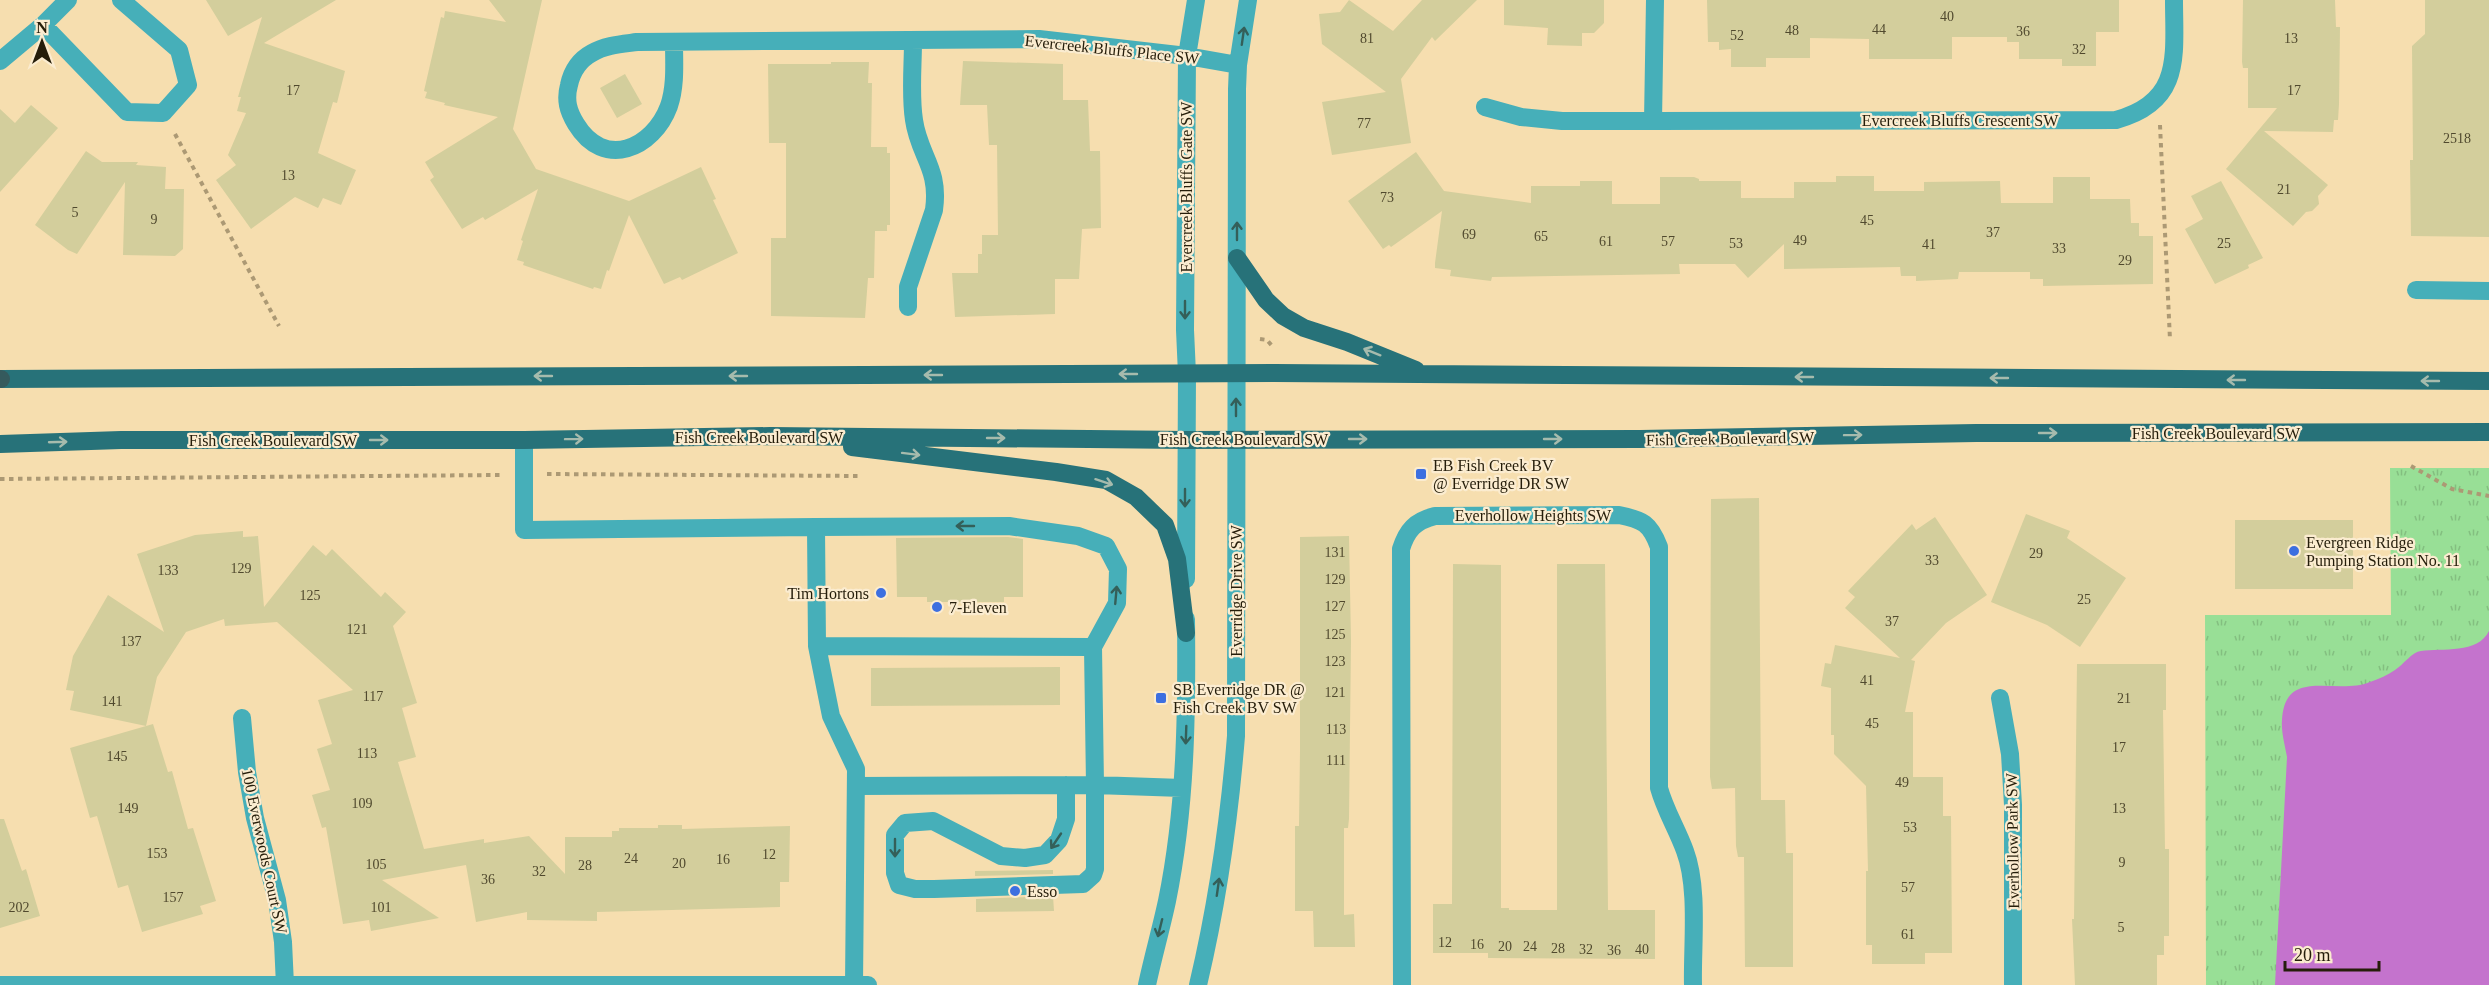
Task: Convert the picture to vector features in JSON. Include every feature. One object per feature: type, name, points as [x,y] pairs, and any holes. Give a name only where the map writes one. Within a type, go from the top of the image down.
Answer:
[{"type":"main road","points":[[1237,258],[1266,300],[1283,316],[1304,328],[1347,342],[1426,375]]},
{"type":"main road","points":[[0,379],[1236,374],[2489,381]]},
{"type":"main road","name":"Fish Creek Boulevard SW","points":[[0,444],[121,440],[524,440],[770,436],[1236,440],[1640,439],[1988,433],[2489,432]]},
{"type":"main road","points":[[770,436],[1106,480],[1136,497],[1164,525],[1176,559],[1186,633]]},
{"type":"street","points":[[0,61],[43,25],[68,0]]},
{"type":"street","points":[[43,25],[127,112],[163,113],[188,85],[179,50],[121,0]]},
{"type":"street","name":"Evercreek Bluffs Gate SW","points":[[1187,374],[1185,318],[1187,56],[1196,0]]},
{"type":"street","points":[[1236,374],[1238,65],[1248,0]]},
{"type":"street","points":[[1653,121],[1655,0]]},
{"type":"street","name":"Evercreek Bluffs Crescent SW","points":[[1485,107],[1521,117],[1562,121],[2116,120],[2134,115],[2158,96],[2173,71],[2174,0]]},
{"type":"street","name":"Evercreek Bluffs Place SW","points":[[674,42],[674,80],[669,106],[657,126],[644,141],[627,150],[605,150],[592,143],[580,132],[567,105],[570,80],[578,64],[593,52],[611,46],[637,42],[1039,39],[1187,56],[1238,65]]},
{"type":"street","points":[[908,307],[908,286],[934,210],[935,199],[930,164],[916,132],[913,118],[913,40]]},
{"type":"street","points":[[2416,290],[2489,291]]},
{"type":"street","points":[[1147,985],[1167,900],[1182,788],[1187,706],[1187,374]]},
{"type":"street","name":"Everridge Drive SW","points":[[1198,985],[1215,912],[1230,806],[1236,736],[1236,374]]},
{"type":"street","points":[[524,440],[524,530],[1009,526],[1078,536],[1106,546],[1118,569],[1117,603],[1093,647],[1095,785],[1095,869],[1093,875],[1083,884],[934,889],[915,889],[899,885],[895,873],[895,836],[905,823],[933,821],[1001,856],[1025,858],[1045,855],[1059,840],[1066,819],[1066,785]]},
{"type":"street","name":"Everhollow Heights SW","points":[[1402,985],[1401,549],[1405,537],[1412,526],[1421,519],[1435,516],[1619,515],[1635,518],[1648,525],[1659,547],[1659,788],[1663,805],[1686,852],[1691,873],[1693,985]]},
{"type":"street","points":[[816,527],[817,646],[831,716],[856,769],[854,984]]},
{"type":"street","points":[[817,646],[1093,647]]},
{"type":"street","name":"Everhollow Park SW","points":[[2000,699],[2010,754],[2013,805],[2013,985]]},
{"type":"street","name":"100 Everwoods Court SW","points":[[242,718],[247,772],[255,818],[278,900],[284,942],[285,984]]},
{"type":"street","points":[[856,786],[1095,785],[1182,788]]},
{"type":"street","points":[[0,984],[868,985]]},
{"type":"path","points":[[2158,96],[2170,340]]},
{"type":"path","points":[[163,113],[279,326]]},
{"type":"path","points":[[1267,340],[1275,350]]},
{"type":"path","points":[[2411,466],[2452,489],[2489,496]]},
{"type":"path","points":[[0,479],[707,474],[865,476]]},
{"type":"green space","points":[[2390,468],[2489,468],[2489,985],[2206,985],[2205,615],[2391,615]]},
{"type":"shaded area","points":[[2489,631],[2489,985],[2275,985],[2287,757],[2282,725],[2285,703],[2292,693],[2302,688],[2357,685],[2370,682],[2392,672],[2418,652],[2468,647],[2484,638]]},
{"type":"building","points":[[206,0],[336,0],[264,43],[345,71],[337,103],[333,102],[318,153],[356,170],[341,205],[323,198],[318,208],[295,197],[251,229],[216,180],[236,165],[228,155],[246,113],[237,111],[241,97],[238,97],[262,17],[228,36]]},
{"type":"building","points":[[489,0],[542,0],[513,129],[536,169],[629,201],[701,167],[716,199],[713,200],[738,253],[682,280],[680,277],[664,284],[629,215],[601,289],[594,287],[593,289],[523,265],[524,262],[517,260],[523,241],[521,240],[538,189],[485,220],[483,217],[462,229],[430,180],[434,177],[425,162],[498,117],[444,105],[445,103],[425,98],[427,92],[424,91],[441,17],[444,18],[445,11],[506,22]]},
{"type":"building","points":[[1349,0],[1393,31],[1422,0],[1477,0],[1435,41],[1432,37],[1401,79],[1411,143],[1332,155],[1322,102],[1386,92],[1322,44],[1319,14],[1340,12]]},
{"type":"building","points":[[1504,0],[1604,0],[1604,23],[1594,33],[1582,33],[1582,46],[1547,45],[1548,28],[1504,25]]},
{"type":"building","points":[[1707,0],[2119,0],[2119,32],[2096,32],[2096,66],[2062,66],[2062,59],[2019,59],[2019,42],[2007,42],[2007,37],[1952,37],[1952,59],[1869,59],[1869,39],[1810,38],[1810,58],[1766,58],[1766,67],[1731,67],[1731,49],[1719,50],[1719,42],[1708,42]]},
{"type":"building","points":[[2243,0],[2335,0],[2336,27],[2340,27],[2339,104],[2338,120],[2334,120],[2333,132],[2264,131],[2328,185],[2318,196],[2319,204],[2312,211],[2306,212],[2293,226],[2226,169],[2277,108],[2248,108],[2248,68],[2243,68],[2242,62]]},
{"type":"building","points":[[2425,0],[2489,0],[2489,237],[2411,236],[2412,46],[2425,34]]},
{"type":"building","points":[[963,61],[1063,64],[1063,100],[1088,100],[1090,151],[1100,151],[1101,228],[1082,229],[1079,279],[1055,279],[1055,314],[955,317],[952,273],[978,273],[978,254],[982,254],[982,235],[998,235],[997,145],[989,145],[987,105],[960,105]]},
{"type":"building","points":[[831,62],[869,62],[868,83],[872,83],[871,147],[887,147],[887,153],[890,153],[890,225],[887,225],[887,231],[875,231],[874,278],[868,278],[865,318],[771,316],[771,238],[786,238],[786,143],[769,143],[768,64],[831,64]]},
{"type":"building","points":[[625,74],[642,104],[617,118],[600,88]]},
{"type":"building","points":[[31,105],[58,128],[0,192],[0,109],[15,123]]},
{"type":"building","points":[[86,151],[102,162],[138,162],[136,165],[166,167],[165,189],[184,189],[183,249],[175,256],[123,255],[125,182],[77,254],[68,250],[35,225]]},
{"type":"building","points":[[1416,152],[1444,191],[1531,203],[1531,186],[1580,186],[1580,181],[1612,181],[1612,204],[1660,204],[1660,177],[1694,177],[1699,181],[1741,181],[1741,198],[1794,198],[1794,182],[1836,182],[1836,176],[1874,176],[1874,191],[1924,191],[1924,182],[2000,181],[2001,203],[2053,203],[2053,177],[2090,177],[2090,199],[2130,199],[2131,223],[2139,223],[2139,236],[2153,236],[2153,284],[2043,286],[2043,279],[2030,279],[2030,272],[1959,272],[1958,279],[1916,281],[1916,276],[1901,276],[1900,267],[1784,269],[1784,244],[1748,278],[1735,264],[1679,264],[1680,274],[1492,277],[1491,281],[1450,276],[1451,270],[1435,268],[1442,211],[1391,247],[1389,245],[1383,249],[1348,201]]},
{"type":"building","points":[[2221,181],[2263,258],[2248,265],[2249,268],[2215,284],[2185,229],[2203,219],[2191,196]]},
{"type":"building","points":[[1759,498],[1761,800],[1785,800],[1786,853],[1793,853],[1793,967],[1745,967],[1744,857],[1738,857],[1736,846],[1735,788],[1712,789],[1710,777],[1711,499]]},
{"type":"building","points":[[2026,514],[2070,531],[2067,538],[2126,578],[2080,647],[2047,625],[1991,602]]},
{"type":"building","points":[[1935,517],[1987,595],[1946,623],[1911,660],[1915,661],[1905,712],[1913,712],[1913,777],[1943,777],[1943,816],[1951,816],[1952,953],[1925,953],[1925,964],[1872,964],[1872,945],[1866,945],[1866,871],[1868,871],[1866,786],[1834,754],[1834,735],[1831,735],[1831,688],[1821,686],[1825,663],[1831,664],[1835,645],[1900,658],[1845,608],[1855,597],[1848,591],[1912,524],[1916,530]]},
{"type":"building","name":"Evergreen Ridge Pumping Station No. 11","points":[[2235,520],[2353,520],[2353,589],[2235,589]]},
{"type":"building","points":[[243,531],[243,537],[258,536],[264,607],[313,545],[326,556],[332,549],[381,597],[385,592],[406,612],[393,626],[417,703],[402,708],[416,757],[398,762],[424,849],[484,839],[484,843],[529,836],[565,874],[565,837],[612,837],[612,831],[619,831],[619,828],[658,828],[658,825],[682,825],[682,829],[790,826],[789,882],[780,882],[780,907],[597,912],[597,921],[527,920],[527,912],[476,922],[466,865],[382,880],[439,918],[371,931],[369,920],[343,924],[326,827],[322,828],[312,795],[330,790],[317,749],[332,744],[318,700],[353,690],[277,622],[225,626],[224,619],[186,632],[157,677],[146,726],[70,710],[74,691],[66,690],[73,656],[108,595],[164,632],[137,554],[195,535]]},
{"type":"building","points":[[1349,536],[1351,641],[1349,819],[1348,828],[1344,828],[1344,915],[1354,914],[1355,947],[1314,947],[1313,911],[1295,911],[1295,826],[1299,826],[1300,537]]},
{"type":"building","points":[[1008,537],[1023,539],[1023,597],[1004,597],[1004,602],[927,602],[927,597],[897,597],[896,538]]},
{"type":"building","points":[[1453,564],[1501,565],[1501,908],[1557,910],[1557,564],[1605,564],[1608,910],[1655,910],[1655,959],[1488,958],[1488,953],[1433,953],[1433,904],[1452,904]]},
{"type":"building","points":[[2077,664],[2166,664],[2166,710],[2163,710],[2165,849],[2169,849],[2169,936],[2164,936],[2164,955],[2157,955],[2157,985],[2075,985],[2072,919],[2074,919]]},
{"type":"building","points":[[1060,667],[1060,705],[871,706],[871,668]]},
{"type":"building","points":[[153,724],[168,772],[172,771],[188,829],[193,828],[216,901],[200,906],[203,914],[142,932],[128,885],[118,888],[97,816],[90,818],[70,748]]},
{"type":"building","points":[[0,819],[4,819],[22,871],[26,869],[40,916],[0,928]]},
{"type":"building","points":[[1053,870],[1053,874],[975,876],[975,871]]},
{"type":"building","points":[[1053,896],[1054,911],[976,912],[976,899]]},
{"type":"place","name":"EB Fish Creek BV @ Everridge DR SW","points":[[1421,474]]},
{"type":"place","name":"Evergreen Ridge Pumping Station No. 11","points":[[2294,551]]},
{"type":"place","name":"Tim Hortons","points":[[881,593]]},
{"type":"place","name":"7-Eleven","points":[[937,607]]},
{"type":"place","name":"SB Everridge DR @ Fish Creek BV SW","points":[[1161,698]]},
{"type":"place","name":"Esso","points":[[1015,891]]}]
